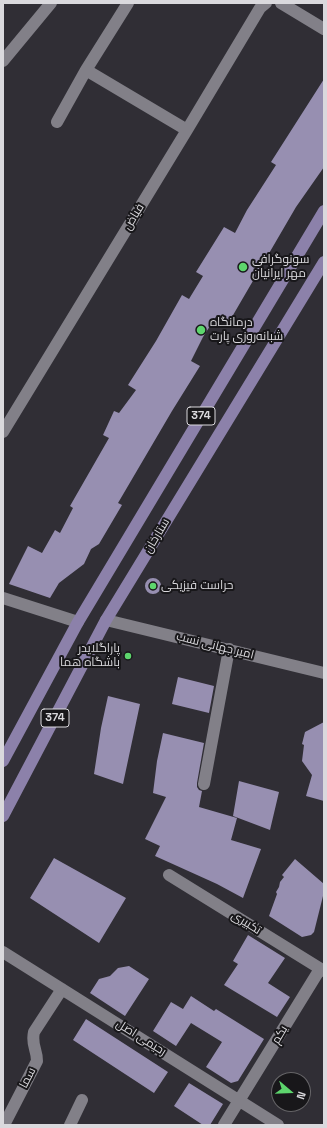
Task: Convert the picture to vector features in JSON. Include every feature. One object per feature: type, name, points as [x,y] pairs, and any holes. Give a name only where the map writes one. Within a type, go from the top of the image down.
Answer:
[{"type":"main road","name":"ستارخان","points":[[3,761],[78,622],[324,211]]},
{"type":"main road","name":"ستارخان","points":[[3,816],[106,620],[324,262]]},
{"type":"street","points":[[3,60],[52,3]]},
{"type":"street","points":[[57,122],[86,70],[128,3]]},
{"type":"street","name":"فیاض","points":[[3,432],[260,8],[266,3]]},
{"type":"street","points":[[280,3],[324,28]]},
{"type":"street","points":[[86,70],[187,130]]},
{"type":"street","points":[[3,598],[78,622]]},
{"type":"street","name":"امیر جهانی نسب","points":[[106,620],[324,673]]},
{"type":"street","points":[[204,784],[229,649]]},
{"type":"street","name":"تکبیری","points":[[169,875],[322,970]]},
{"type":"street","name":"رحیمی اصل","points":[[3,952],[278,1125]]},
{"type":"street","name":"یکم","points":[[224,1125],[322,970]]},
{"type":"street","name":"سما","points":[[4,1125],[37,1061],[37,1055],[33,1043],[34,1032],[62,989]]},
{"type":"street","points":[[70,1125],[82,1100]]},
{"type":"building","points":[[324,79],[324,167],[296,207],[229,322],[217,315],[203,337],[191,361],[200,366],[118,503],[122,505],[99,544],[91,549],[84,564],[59,583],[50,598],[9,584],[28,546],[42,553],[55,530],[60,533],[73,508],[70,506],[109,438],[103,435],[114,411],[119,413],[136,390],[128,385],[156,341],[182,295],[189,299],[203,276],[196,272],[224,227],[235,233],[247,210],[276,165],[271,162]]},
{"type":"building","name":"حراست فیزیکی","points":[[150,578],[156,578],[161,583],[159,592],[156,594],[150,594],[145,589],[145,583]]},
{"type":"building","points":[[178,677],[214,686],[209,713],[172,704]]},
{"type":"building","points":[[108,696],[140,704],[123,784],[94,774],[101,728]]},
{"type":"building","points":[[324,722],[324,801],[306,796],[312,775],[302,761],[304,745],[302,744],[305,732]]},
{"type":"building","points":[[163,733],[204,743],[197,783],[197,787],[202,791],[199,807],[237,818],[231,840],[261,849],[243,898],[217,884],[155,856],[160,846],[145,839],[166,797],[153,793],[157,761]]},
{"type":"building","points":[[239,781],[279,792],[270,830],[233,816]]},
{"type":"building","points":[[54,858],[126,898],[99,943],[30,898]]},
{"type":"building","points":[[295,859],[324,884],[324,892],[314,932],[311,935],[302,937],[269,916],[277,894],[276,892],[284,877],[282,875]]},
{"type":"building","points":[[248,935],[285,958],[268,983],[290,997],[277,1017],[224,985],[238,964],[233,961]]},
{"type":"building","points":[[129,966],[149,979],[125,1016],[90,993],[99,979],[110,976],[118,968]]},
{"type":"building","points":[[191,996],[214,1011],[216,1009],[264,1039],[238,1081],[231,1083],[206,1067],[222,1042],[191,1023],[176,1046],[153,1031],[171,1002],[183,1009]]},
{"type":"building","points":[[86,1019],[168,1072],[154,1093],[73,1040]]},
{"type":"building","points":[[189,1083],[223,1104],[210,1125],[203,1125],[174,1106]]},
{"type":"place","name":"سونوگرافی مهر ایرانیان","points":[[243,267]]},
{"type":"place","name":"درمانگاه شبانه‌روزی پارت","points":[[201,330]]},
{"type":"place","name":"حراست فیزیکی","points":[[153,586]]},
{"type":"place","name":"پاراگلایدر باشگاه هما","points":[[128,656]]}]
